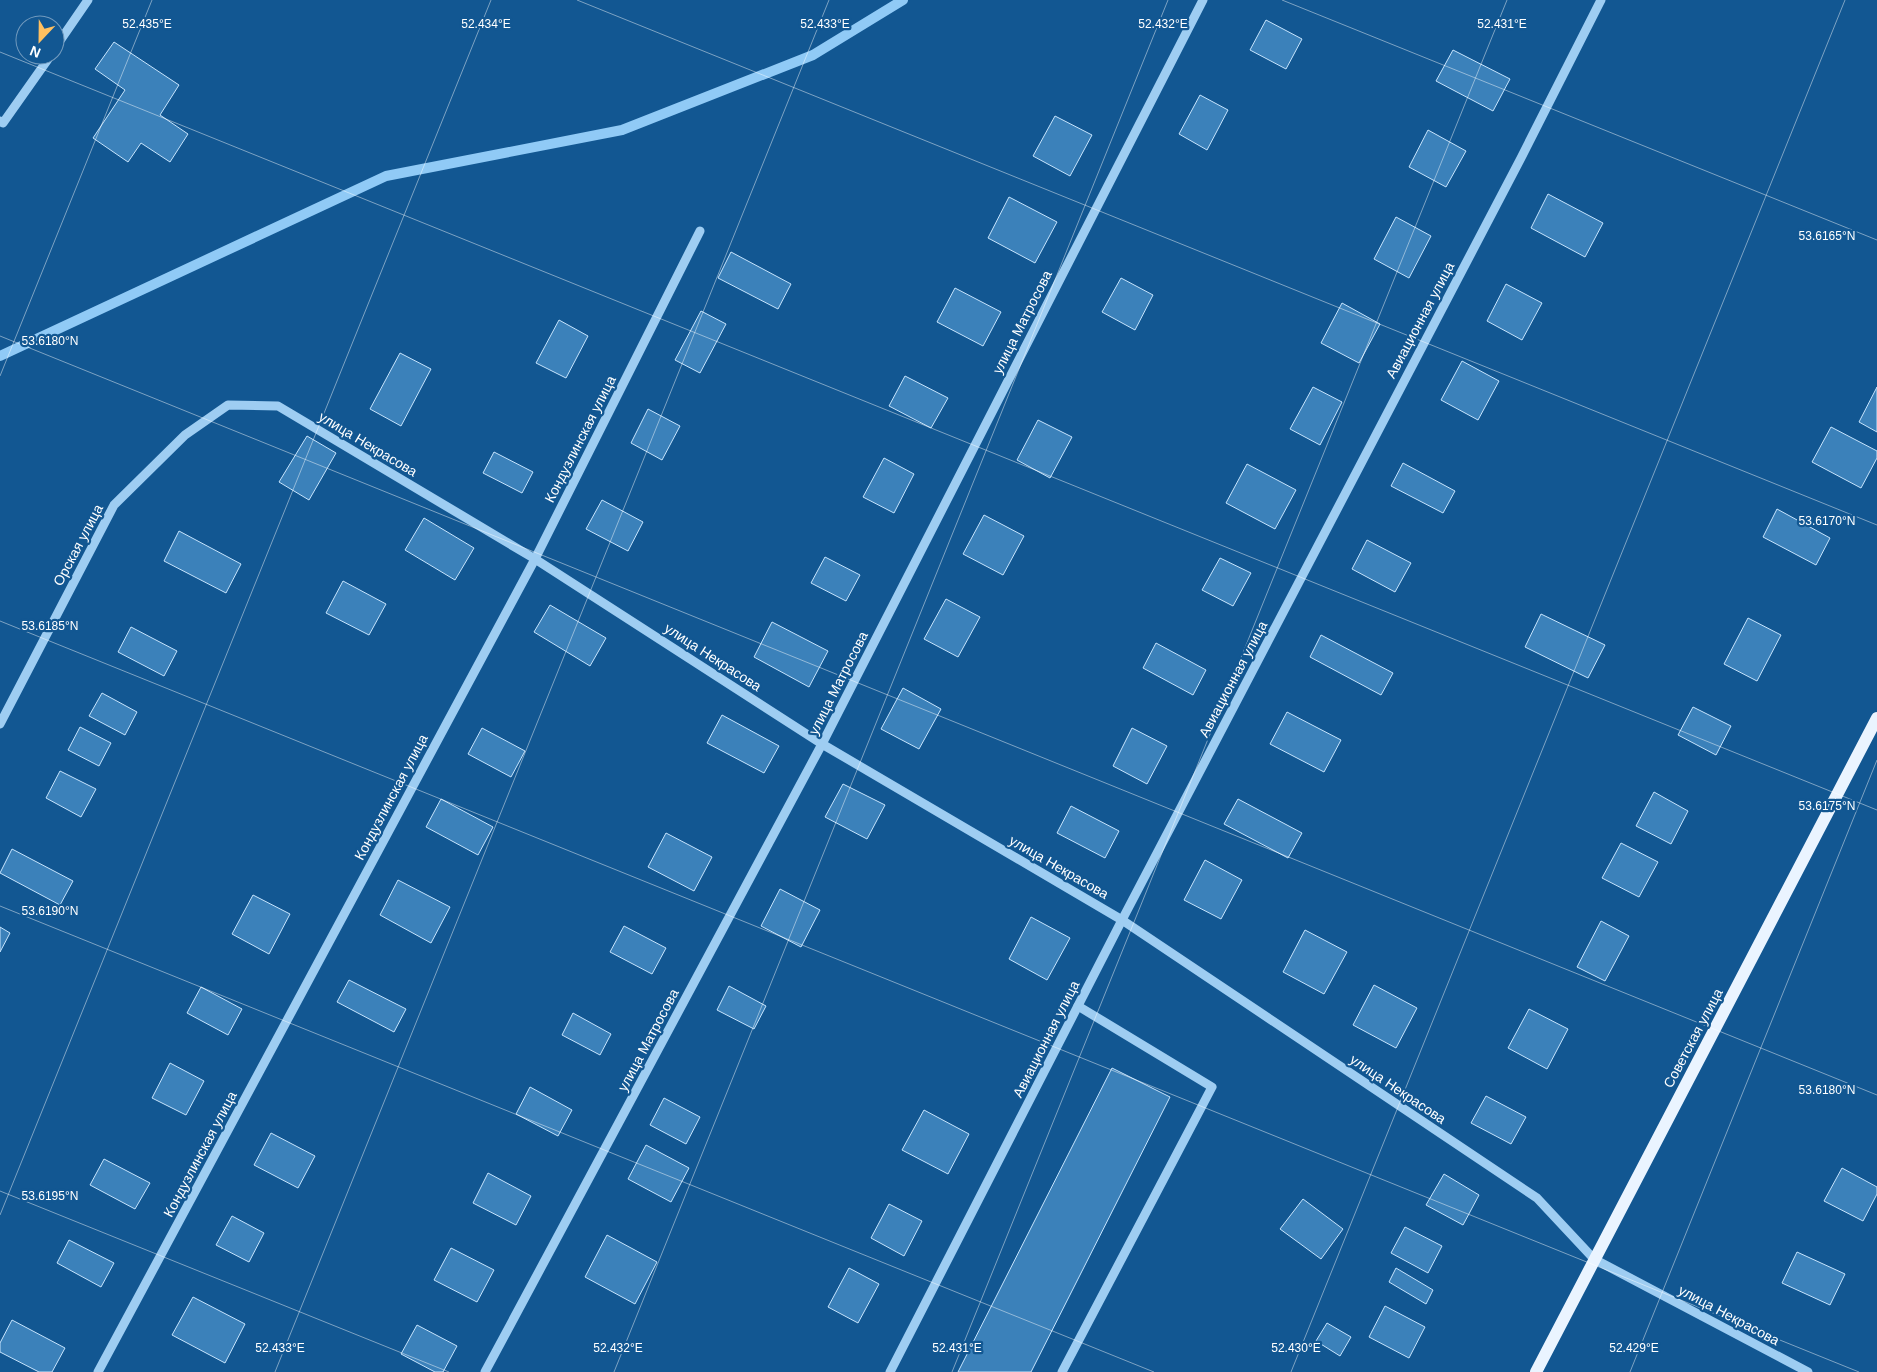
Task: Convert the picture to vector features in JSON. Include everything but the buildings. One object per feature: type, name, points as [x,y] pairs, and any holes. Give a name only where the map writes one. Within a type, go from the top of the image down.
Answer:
[{"type":"main road","name":"Советская улица","points":[[1536,1372],[1877,718]]},
{"type":"street","points":[[65,33],[88,0]]},
{"type":"street","name":"улица Матросова","points":[[485,1372],[822,744],[1203,0]]},
{"type":"street","name":"Авиационная улица","points":[[890,1372],[1122,920],[1602,0]]},
{"type":"street","points":[[0,121],[3,124],[43,65]]},
{"type":"street","name":"Кондузлинская улица","points":[[98,1372],[535,559],[700,231]]},
{"type":"street","name":"Орская улица","points":[[0,724],[114,505],[185,435],[228,405],[278,406]]},
{"type":"street","name":"улица Некрасова","points":[[278,406],[535,559],[822,744],[1122,920],[1537,1198],[1594,1259],[1808,1372]]},
{"type":"street","points":[[1062,1372],[1212,1087],[1078,1006]]},
{"type":"waterway","points":[[0,356],[386,176],[622,130],[813,55],[903,0]]}]
